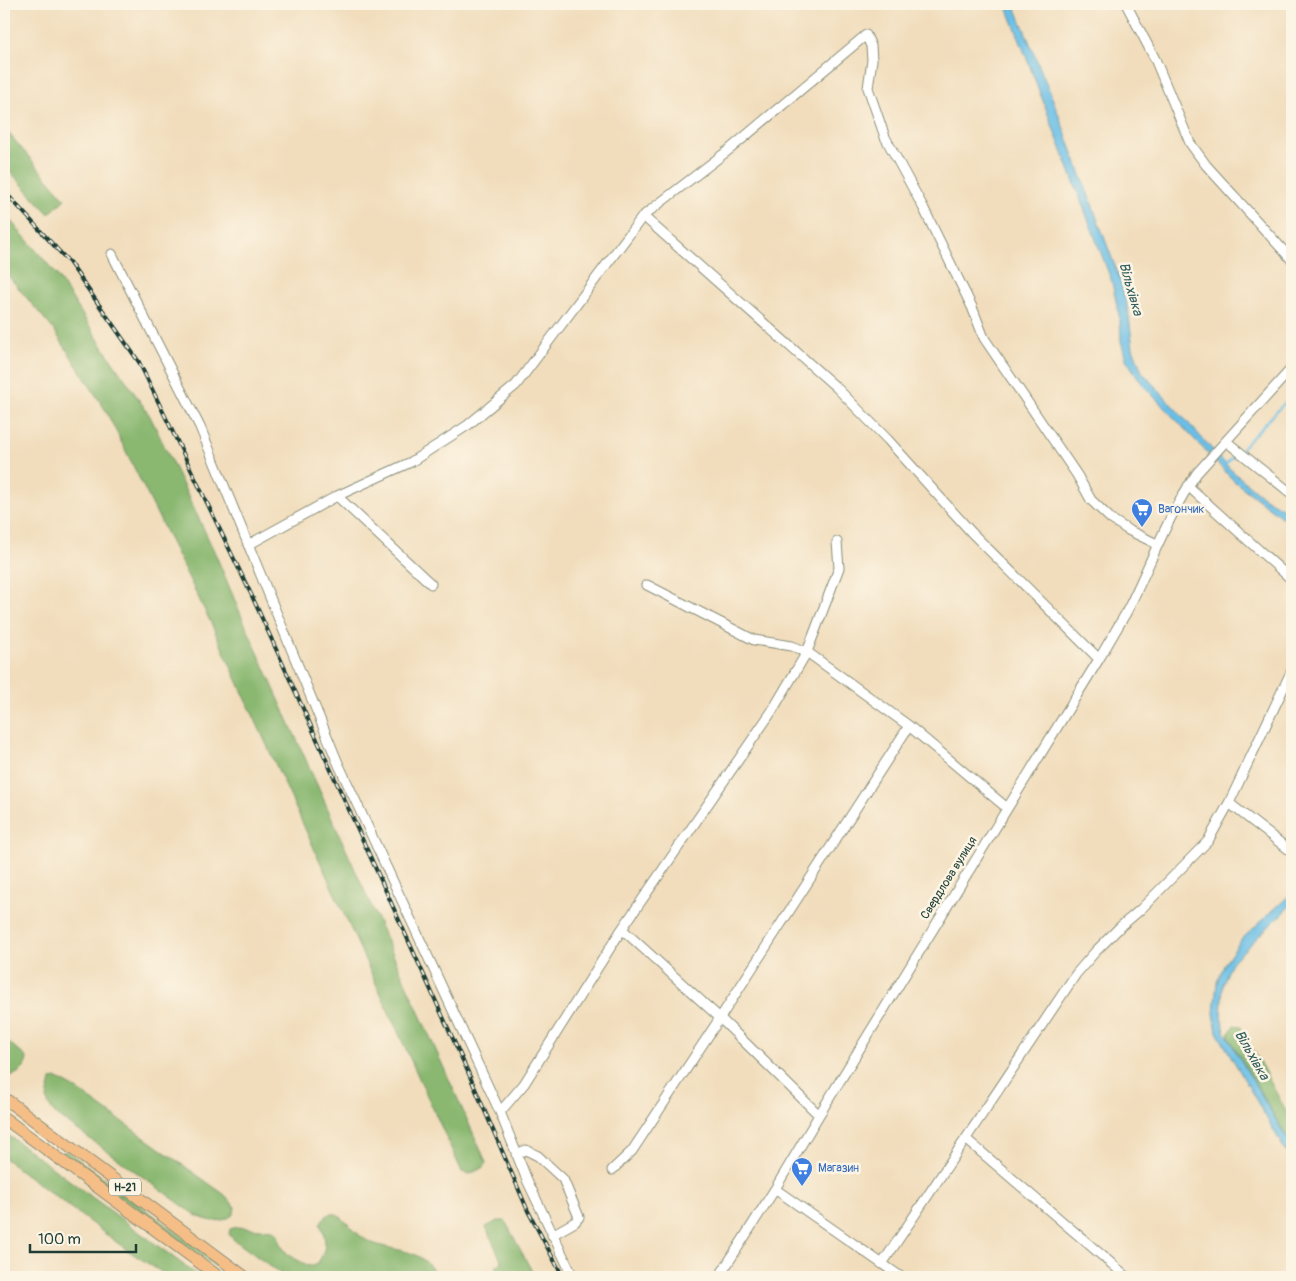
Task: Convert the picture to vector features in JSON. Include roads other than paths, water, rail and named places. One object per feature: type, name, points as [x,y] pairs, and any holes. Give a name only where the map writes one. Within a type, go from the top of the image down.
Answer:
[{"type":"main road","name":"Н-21","points":[[4,1098],[245,1277]]},
{"type":"main road","name":"Н-21","points":[[4,1118],[219,1277]]},
{"type":"street","points":[[1126,4],[1155,59],[1190,144],[1206,165],[1292,260]]},
{"type":"street","points":[[248,545],[337,496],[411,462],[468,425],[516,385],[643,216],[730,149],[866,35],[871,46],[872,60],[868,88],[885,137],[923,207],[972,307],[984,338],[1077,475],[1091,500],[1110,518],[1128,530],[1157,544]]},
{"type":"street","points":[[643,216],[837,388],[888,440],[972,533],[1099,659]]},
{"type":"street","points":[[112,254],[200,428],[338,763],[500,1112],[516,1154],[573,1277]]},
{"type":"street","name":"Свердлова вулиця","points":[[719,1277],[775,1189],[818,1115],[1099,659],[1126,612],[1157,544],[1188,486],[1197,473],[1292,368]]},
{"type":"street","points":[[1224,445],[1292,494]]},
{"type":"street","points":[[1188,486],[1292,580]]},
{"type":"street","points":[[337,496],[431,584]]},
{"type":"street","points":[[500,1112],[524,1084],[622,929],[772,711],[807,652],[839,568],[837,542]]},
{"type":"street","points":[[647,585],[754,640],[792,646],[807,652],[909,726],[1007,808]]},
{"type":"street","points":[[882,1264],[1076,974],[1101,945],[1140,910],[1208,841],[1229,804],[1292,670]]},
{"type":"street","points":[[612,1170],[632,1151],[909,726]]},
{"type":"street","points":[[1229,804],[1292,852]]},
{"type":"street","points":[[622,929],[720,1018],[818,1115]]},
{"type":"street","points":[[966,1139],[1127,1277]]},
{"type":"street","points":[[516,1154],[526,1150],[538,1156],[563,1179],[578,1217],[575,1222],[552,1235]]},
{"type":"street","points":[[775,1189],[901,1277]]},
{"type":"water","points":[[1006,4],[1014,4],[1055,105],[1119,277],[1128,309],[1133,348],[1142,372],[1230,469],[1263,497],[1292,516],[1292,525],[1234,481],[1142,384],[1126,359],[1121,341],[1120,320],[1112,282]]},
{"type":"water","points":[[1292,893],[1292,904],[1232,962],[1223,983],[1221,1017],[1225,1031],[1240,1059],[1292,1147],[1292,1162],[1217,1032],[1214,1013],[1217,982],[1225,963],[1242,939]]},
{"type":"waterway","name":"Вільхівка","points":[[1241,449],[1292,395]]},
{"type":"waterway","name":"Вільхівка","points":[[1225,465],[1236,454]]},
{"type":"railway","points":[[4,191],[69,262],[139,362],[251,594],[468,1072],[528,1211],[563,1277]]},
{"type":"place","name":"Вагончик","points":[[1142,528]]},
{"type":"place","name":"Mагазин","points":[[802,1187]]}]
